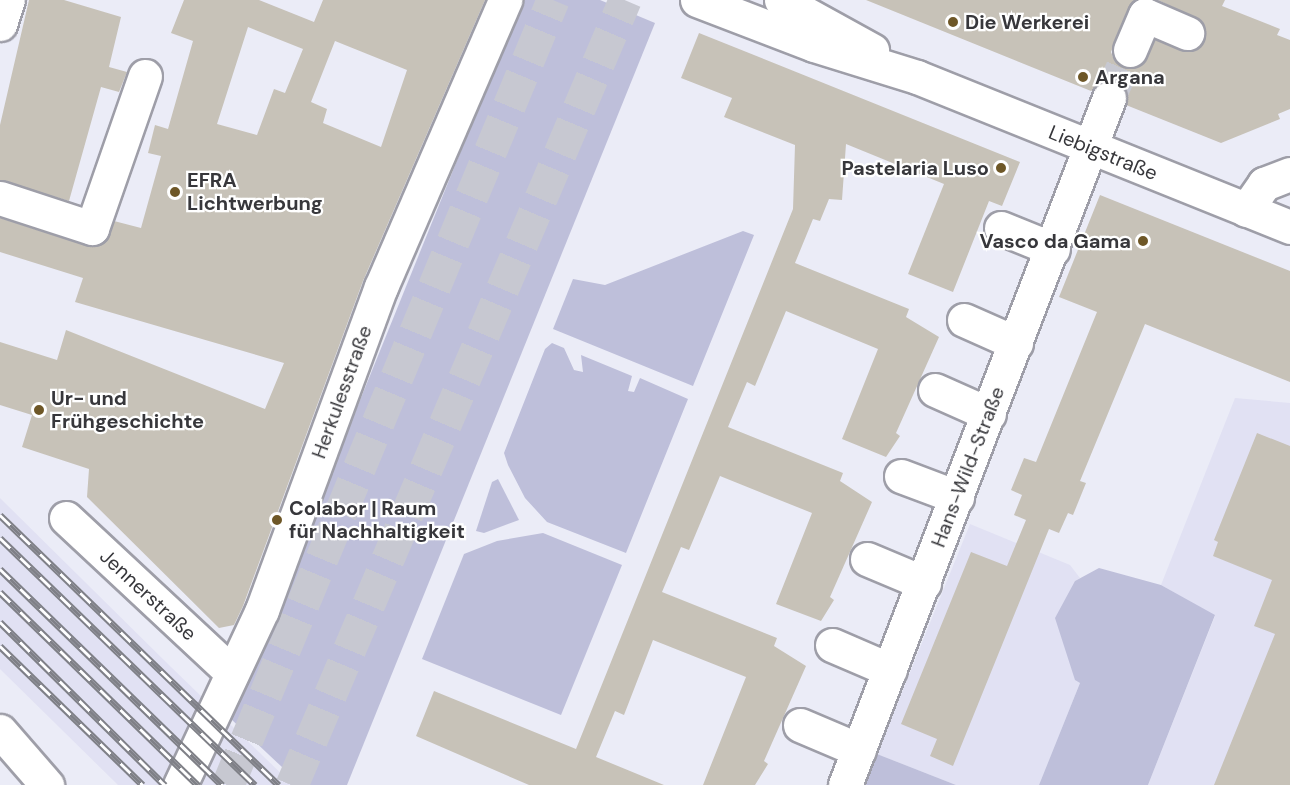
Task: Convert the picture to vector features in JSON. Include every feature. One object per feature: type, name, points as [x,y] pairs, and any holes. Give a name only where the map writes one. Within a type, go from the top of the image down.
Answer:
[{"type":"street","points":[[0,24],[8,0]]},
{"type":"street","name":"Herkulesstraße","points":[[180,785],[262,610],[381,287],[505,0]]},
{"type":"street","name":"Liebigstraße","points":[[697,0],[814,45],[917,77],[1092,150],[1290,227]]},
{"type":"street","name":"Liebigstraße","points":[[781,0],[917,77]]},
{"type":"street","points":[[1130,50],[1145,15],[1187,33]]},
{"type":"street","points":[[11,203],[92,228],[145,76]]},
{"type":"street","name":"Hans-Wild-Straße","points":[[845,785],[1092,150],[1109,98]]},
{"type":"street","points":[[1246,210],[1264,184],[1290,174]]},
{"type":"street","points":[[1000,228],[1053,249]]},
{"type":"street","points":[[964,320],[1016,343]]},
{"type":"street","points":[[935,390],[989,414]]},
{"type":"street","points":[[901,476],[957,497]]},
{"type":"street","name":"Jennerstraße","points":[[66,518],[231,672]]},
{"type":"street","points":[[867,559],[924,583]]},
{"type":"street","points":[[832,645],[890,670]]},
{"type":"street","points":[[800,725],[859,750]]},
{"type":"street","points":[[0,731],[47,785]]},
{"type":"shaded area","points":[[522,0],[600,0],[655,23],[347,785],[301,785],[231,719]]},
{"type":"shaded area","points":[[743,231],[754,235],[693,386],[553,329],[573,279],[605,285]]},
{"type":"shaded area","points":[[552,343],[564,348],[574,370],[583,372],[581,355],[632,376],[628,391],[634,392],[640,378],[688,399],[626,553],[547,522],[525,498],[508,465],[504,453],[545,349]]},
{"type":"shaded area","points":[[1235,398],[1290,403],[1290,785],[1148,785],[1215,616],[1161,585]]},
{"type":"shaded area","points":[[498,479],[519,520],[484,533],[476,531],[492,482]]},
{"type":"shaded area","points":[[0,498],[293,785],[118,785],[0,669]]},
{"type":"shaded area","points":[[970,524],[1070,565],[1080,578],[1075,581],[1076,680],[1080,683],[1039,785],[956,785],[877,754]]},
{"type":"shaded area","points":[[543,533],[622,565],[561,715],[422,659],[464,554],[497,541]]},
{"type":"shaded area","points":[[1099,568],[1161,585],[1215,615],[1148,785],[1039,785],[1080,683],[1075,680],[1055,618],[1075,581]]},
{"type":"shaded area","points":[[877,754],[956,785],[865,785]]},
{"type":"building","points":[[29,0],[64,0],[121,17],[109,67],[127,72],[119,92],[101,87],[69,201],[0,180],[0,125]]},
{"type":"building","points":[[184,0],[259,0],[314,22],[323,0],[485,0],[363,281],[243,606],[234,625],[219,628],[87,497],[89,469],[22,447],[32,415],[0,405],[0,342],[57,360],[66,330],[265,409],[284,363],[75,302],[83,278],[0,252],[0,218],[87,246],[105,242],[114,221],[141,228],[161,156],[148,153],[155,125],[168,129],[193,41],[171,33]],"holes":[[[248,27],[303,49],[285,93],[274,89],[257,135],[217,124]],[[335,41],[407,70],[381,147],[323,123],[327,109],[311,102]]]},
{"type":"building","points":[[866,0],[1134,0],[1111,52],[1115,62],[1132,69],[1142,65],[1155,40],[1189,52],[1204,40],[1202,21],[1158,0],[1225,0],[1222,6],[1280,29],[1277,35],[1290,40],[1290,109],[1278,114],[1280,119],[1221,143],[1126,105],[1127,95],[1116,81],[1106,80],[1091,91]]},
{"type":"building","points":[[699,33],[1020,162],[1002,206],[989,201],[953,292],[908,274],[944,184],[846,144],[842,200],[829,199],[820,221],[813,219],[795,263],[909,309],[906,317],[939,337],[896,433],[900,436],[886,457],[842,439],[878,349],[786,311],[755,386],[747,382],[728,427],[843,473],[840,481],[872,502],[830,597],[834,600],[821,621],[776,604],[812,513],[720,476],[689,550],[681,547],[662,592],[777,638],[774,646],[806,666],[764,761],[768,764],[755,785],[703,785],[746,677],[653,640],[624,715],[615,711],[596,757],[664,785],[529,785],[416,736],[434,691],[576,749],[793,209],[795,145],[724,117],[732,98],[681,78]]},
{"type":"building","points":[[1100,195],[1290,271],[1290,382],[1145,324],[1080,481],[1086,483],[1073,515],[1068,513],[1059,533],[1049,529],[953,766],[930,756],[937,739],[901,724],[971,552],[1007,566],[1026,520],[1014,515],[1022,495],[1011,490],[1024,458],[1036,462],[1097,312],[1059,297]]},
{"type":"building","points":[[1257,433],[1290,446],[1290,785],[1214,785],[1275,634],[1254,626],[1272,580],[1213,556],[1218,542],[1214,540]]},
{"type":"tunnel","points":[[228,785],[553,0]]},
{"type":"tunnel","points":[[292,785],[625,0]]},
{"type":"tunnel","points":[[1109,98],[1130,50]]},
{"type":"railway","points":[[0,515],[279,785]]},
{"type":"railway","points":[[0,538],[255,785]]},
{"type":"railway","points":[[0,569],[222,785]]},
{"type":"railway","points":[[0,592],[198,785]]},
{"type":"railway","points":[[0,622],[165,785]]},
{"type":"railway","points":[[0,646],[143,785]]},
{"type":"place","name":"Die Werkerei","points":[[953,22]]},
{"type":"place","name":"Argana","points":[[1083,77]]},
{"type":"place","name":"Pastelaria Luso","points":[[1001,168]]},
{"type":"place","name":"EFRA Lichtwerbung","points":[[175,192]]},
{"type":"place","name":"Vasco da Gama","points":[[1143,241]]},
{"type":"place","name":"Ur- und Frühgeschichte","points":[[39,410]]},
{"type":"place","name":"Colabor | Raum für Nachhaltigkeit","points":[[277,520]]}]
